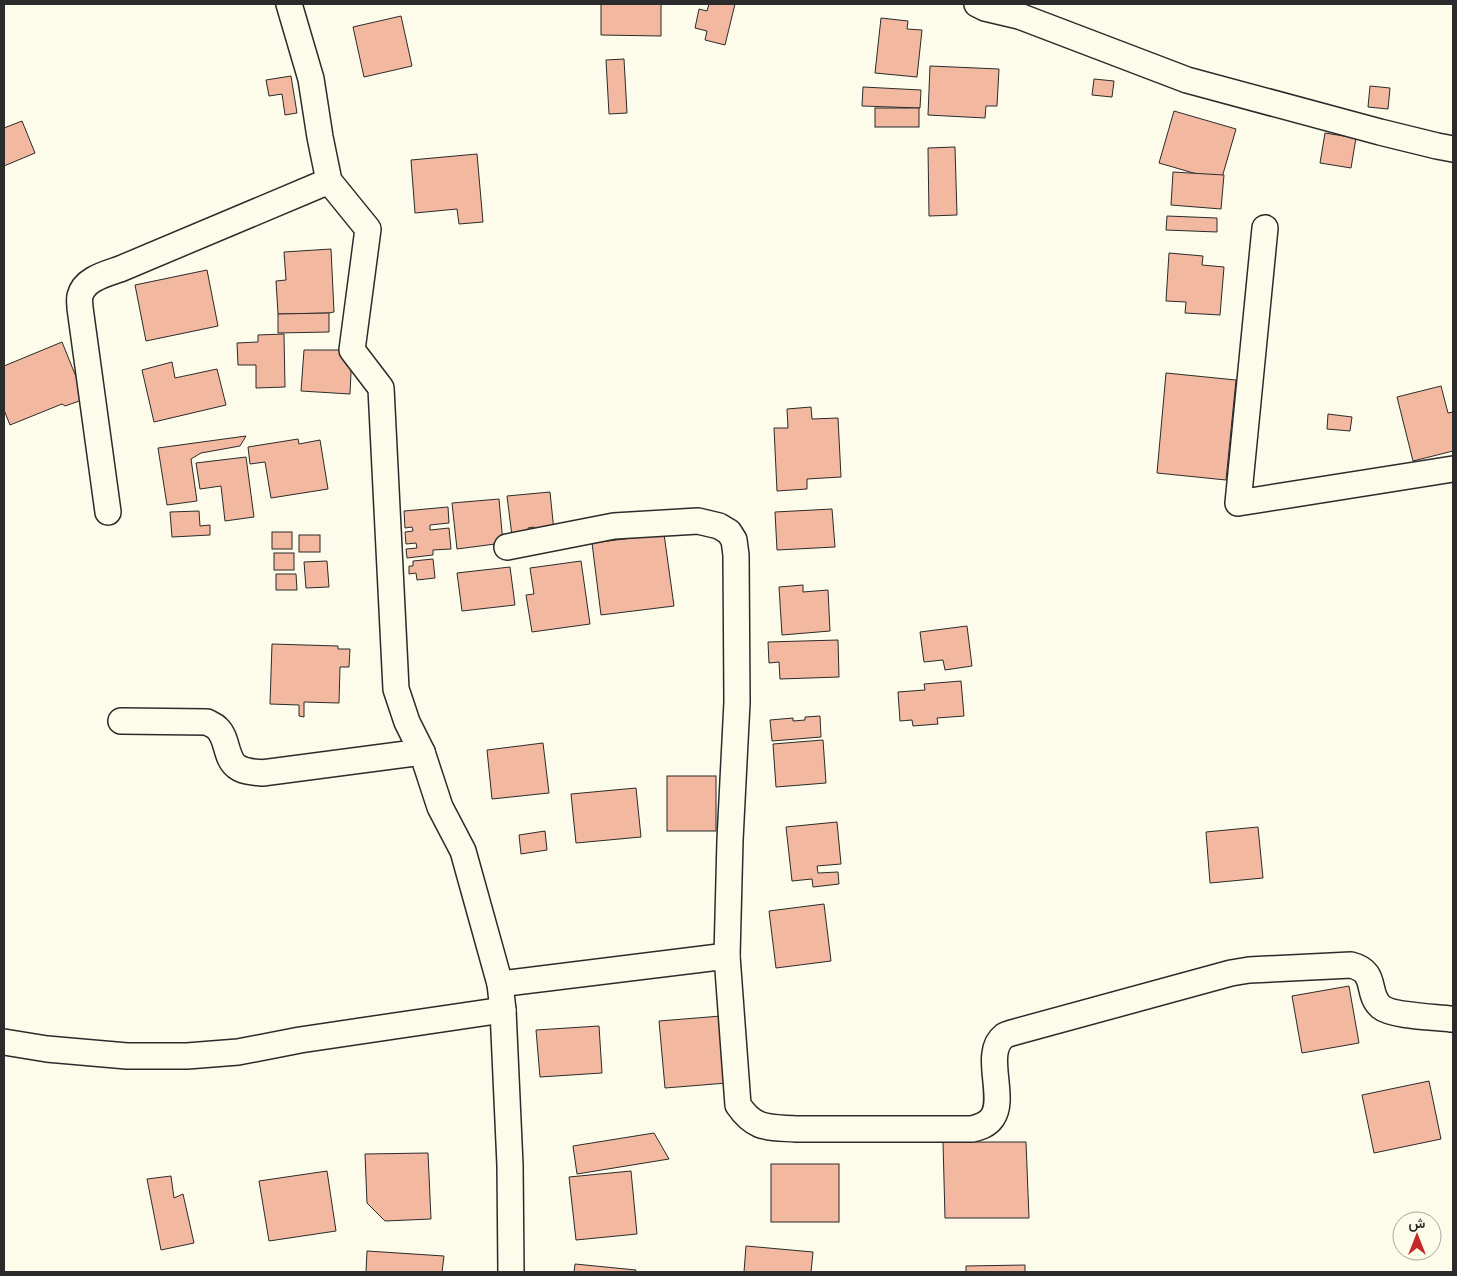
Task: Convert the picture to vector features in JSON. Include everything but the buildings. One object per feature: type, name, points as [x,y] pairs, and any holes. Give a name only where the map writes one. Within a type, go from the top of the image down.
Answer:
[{"type":"street","points":[[289,4],[312,79],[320,137],[329,181],[368,229],[352,350],[381,388],[396,689],[407,722],[422,752],[440,807],[463,851],[500,984],[503,1010],[510,1166],[511,1272]]},
{"type":"street","points":[[976,4],[985,8],[1021,10],[1187,80],[1380,132],[1453,149]]},
{"type":"street","points":[[108,512],[80,308],[80,296],[85,286],[99,277],[329,181]]},
{"type":"street","points":[[1265,228],[1238,503],[1453,469]]},
{"type":"street","points":[[507,547],[614,526],[698,521],[720,526],[729,532],[734,540],[736,554],[737,702],[730,840],[727,956],[738,1105],[746,1117],[753,1122],[767,1127],[796,1129],[972,1129],[985,1125],[993,1118],[997,1108],[995,1058],[997,1046],[1004,1037],[1015,1032],[1176,987],[1249,970],[1351,965],[1364,970],[1369,976],[1377,1002],[1388,1011],[1451,1019]]},
{"type":"street","points":[[121,721],[206,722],[217,728],[225,741],[235,766],[247,772],[262,773],[422,752]]},
{"type":"street","points":[[500,984],[727,956]]},
{"type":"street","points":[[4,1042],[47,1049],[127,1056],[187,1056],[238,1052],[300,1040],[503,1010]]}]
